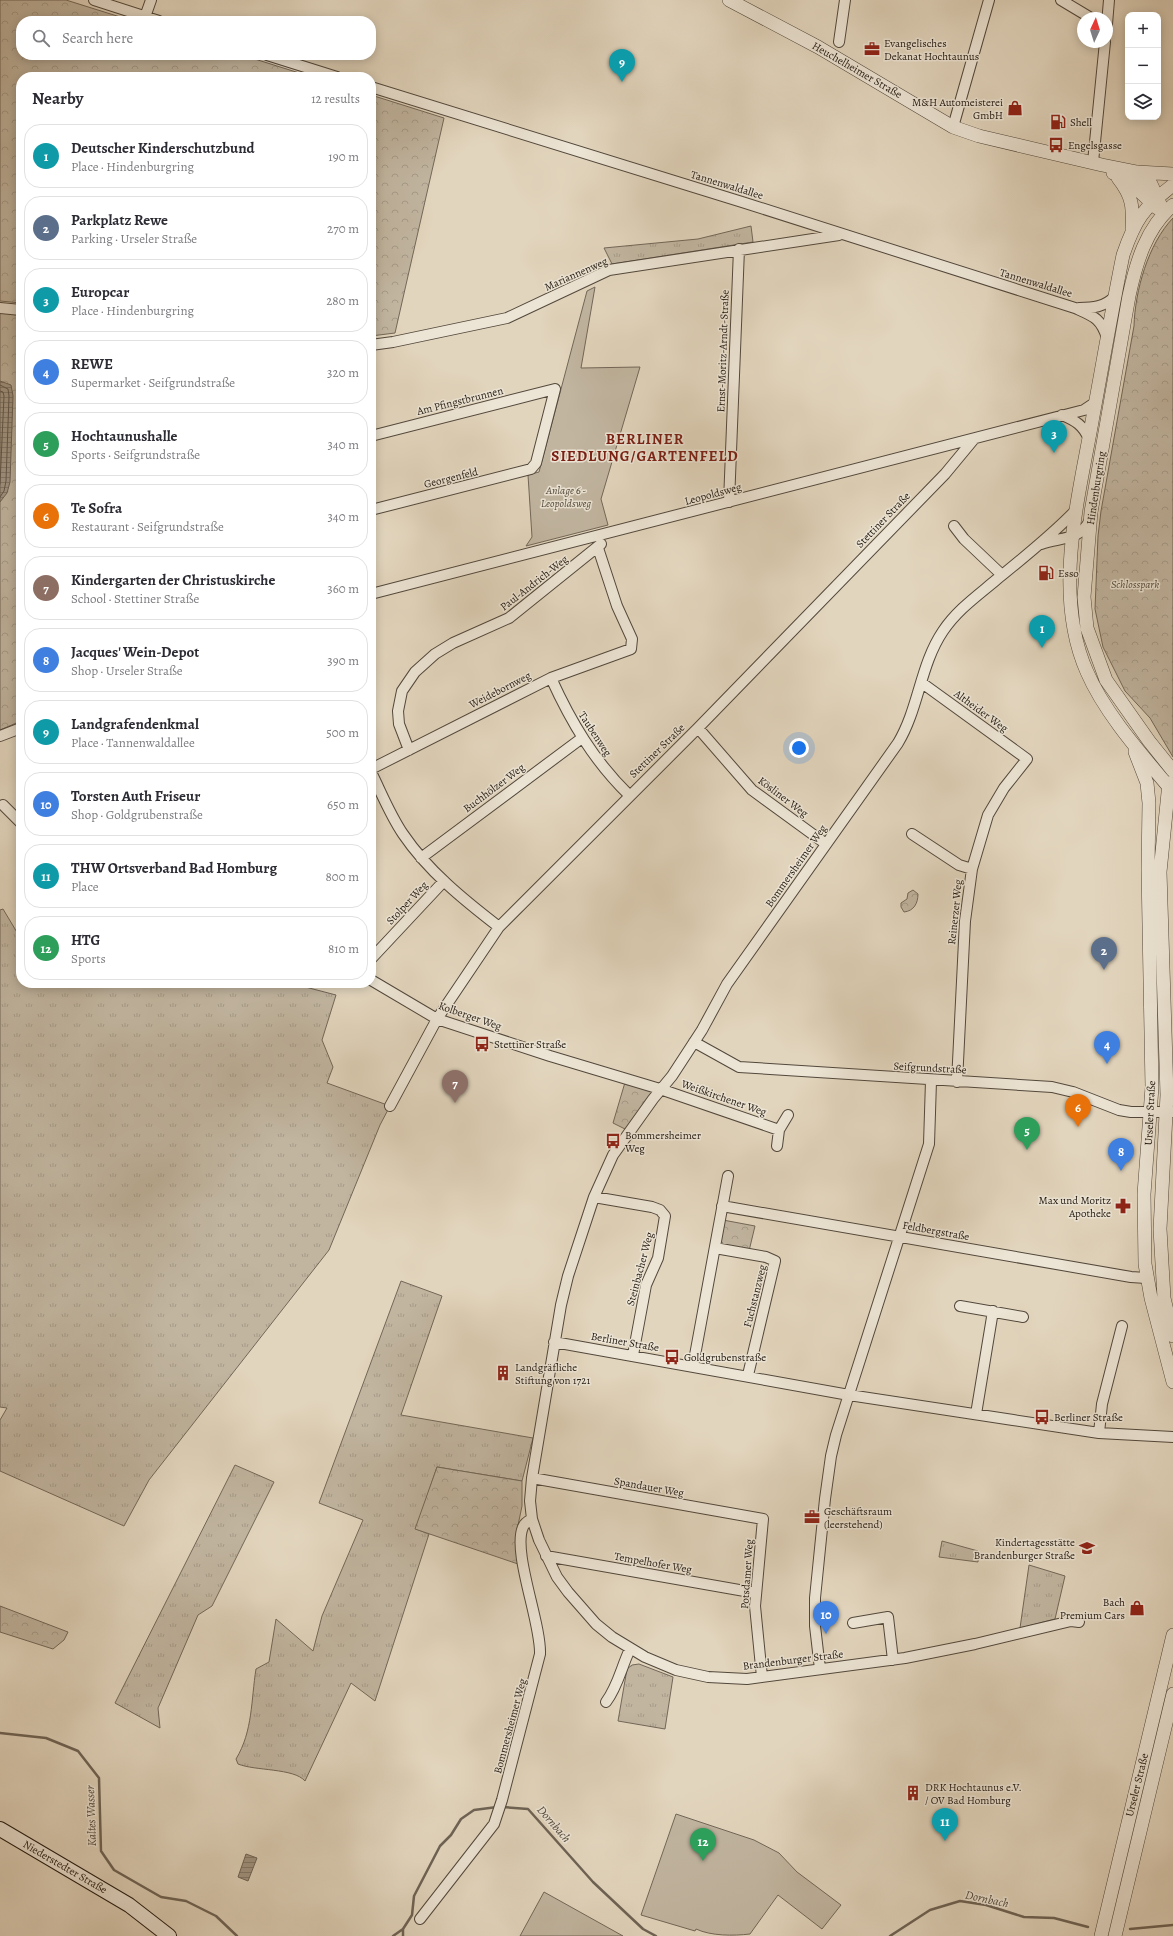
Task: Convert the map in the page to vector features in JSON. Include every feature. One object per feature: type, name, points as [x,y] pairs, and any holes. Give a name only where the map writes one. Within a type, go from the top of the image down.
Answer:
[{"type":"main road","name":"Niederstedter Straße","points":[[0,1829],[129,1905],[170,1936]]},
{"type":"street","points":[[94,0],[142,16]]},
{"type":"street","points":[[145,16],[151,0]]},
{"type":"street","name":"Heuchelheimer Straße","points":[[729,0],[818,47],[953,127],[979,136],[1137,172],[1151,184],[1154,200]]},
{"type":"street","points":[[839,42],[845,0]]},
{"type":"street","points":[[953,127],[989,0]]},
{"type":"street","points":[[1061,0],[1081,12]]},
{"type":"street","points":[[1108,12],[1109,0]]},
{"type":"street","points":[[1097,164],[1105,48]]},
{"type":"street","points":[[283,60],[321,72]]},
{"type":"street","name":"Tannenwaldallee","points":[[376,90],[1075,308],[1095,317],[1104,327],[1107,338]]},
{"type":"street","name":"Heuchelheimer Straße","points":[[1097,164],[1127,179],[1168,209]]},
{"type":"street","name":"Heuchelheimer Straße","points":[[1113,172],[1128,191],[1132,201],[1132,230]]},
{"type":"street","points":[[1137,172],[1173,174]]},
{"type":"street","name":"Hindenburgring","points":[[1129,737],[1095,689],[1086,671],[1071,619],[1071,561],[1076,510],[1123,255],[1132,230],[1154,200],[1173,186]]},
{"type":"street","name":"Hindenburgring","points":[[1168,209],[1147,239],[1136,264],[1125,315],[1090,519],[1084,597],[1087,628],[1099,665],[1106,680],[1169,767]]},
{"type":"street","name":"Mariannenweg","points":[[376,344],[507,318],[609,270],[842,235]]},
{"type":"street","name":"Ernst-Moritz-Arndt-Straße","points":[[729,502],[739,250]]},
{"type":"street","name":"Tannenwaldallee","points":[[1075,308],[1102,306],[1108,303],[1115,296]]},
{"type":"street","points":[[0,308],[16,310]]},
{"type":"street","name":"Am Pfingstbrunnen","points":[[376,435],[555,389],[535,465]]},
{"type":"street","name":"Leopoldsweg","points":[[376,593],[1084,410],[1096,402]]},
{"type":"street","points":[[1062,415],[1078,422],[1085,430],[1089,439]]},
{"type":"street","name":"Stettiner Straße","points":[[390,1106],[437,1019],[499,927],[629,795],[698,728],[944,474],[974,439]]},
{"type":"street","name":"Georgenfeld","points":[[376,509],[522,472],[531,469],[535,465]]},
{"type":"street","name":"Bommersheimer Weg","points":[[532,1478],[554,1342],[568,1276],[594,1197],[613,1155],[660,1089],[672,1076],[694,1042],[727,984],[902,736],[909,724],[934,644],[944,629],[964,606],[1041,544],[1076,510]]},
{"type":"street","name":"Bommersheimer Weg","points":[[1041,544],[1074,536],[1083,531],[1090,519]]},
{"type":"street","points":[[954,526],[964,539],[1002,575]]},
{"type":"street","points":[[1049,535],[1061,532],[1074,536],[1085,548],[1087,556]]},
{"type":"street","name":"Paul-Andrich-Weg","points":[[409,750],[399,724],[398,711],[402,691],[415,672],[435,654],[453,643],[509,618],[598,548],[610,533]]},
{"type":"street","points":[[1060,540],[1068,547],[1071,561]]},
{"type":"street","name":"Weidebornweg","points":[[376,767],[550,678],[630,650],[633,644],[631,635],[614,600],[598,548]]},
{"type":"street","name":"Taubenweg","points":[[550,678],[582,738],[602,766],[629,795]]},
{"type":"street","name":"Altheider Weg","points":[[922,683],[1026,759]]},
{"type":"street","name":"Kösliner Weg","points":[[698,728],[752,790],[826,844]]},
{"type":"street","points":[[0,736],[16,730]]},
{"type":"street","points":[[1129,737],[1172,789]]},
{"type":"street","name":"Urseler Straße","points":[[1129,737],[1148,787],[1151,1113],[1144,1194],[1146,1278],[1173,1382]]},
{"type":"street","name":"Buchhölzer Weg","points":[[421,858],[582,738]]},
{"type":"street","name":"Reinerzer Weg","points":[[957,1082],[964,921],[972,869],[988,815],[1004,788],[1026,759]]},
{"type":"street","name":"Urseler Straße","points":[[1169,767],[1168,772],[1172,789],[1169,825],[1160,872],[1170,1112],[1160,1229],[1173,1336]]},
{"type":"street","points":[[376,780],[403,834],[421,858],[468,903],[499,927]]},
{"type":"street","name":"Urseler Straße","points":[[1149,841],[1157,798],[1172,789]]},
{"type":"street","points":[[3,805],[16,818]]},
{"type":"street","points":[[912,834],[959,865],[972,869]]},
{"type":"street","name":"Stolper Weg","points":[[376,953],[444,881]]},
{"type":"street","name":"Kolberger Weg","points":[[376,983],[437,1019],[550,1056],[660,1089]]},
{"type":"street","name":"Seifgrundstraße","points":[[694,1042],[739,1067],[932,1081],[990,1082],[1052,1087],[1073,1092],[1119,1110],[1151,1113],[1170,1112]]},
{"type":"street","points":[[820,1669],[814,1614],[821,1524],[832,1448],[930,1144],[932,1081]]},
{"type":"street","name":"Weißkirchener Weg","points":[[660,1089],[779,1130]]},
{"type":"street","points":[[777,1146],[779,1130],[788,1115]]},
{"type":"street","points":[[693,1366],[728,1176]]},
{"type":"street","name":"Steinbacher Weg","points":[[594,1197],[652,1207],[660,1210],[665,1216],[658,1258],[646,1285],[633,1355]]},
{"type":"street","name":"Feldbergstraße","points":[[722,1206],[1131,1277],[1146,1278]]},
{"type":"street","name":"Fuchstanzweg","points":[[715,1248],[766,1257],[775,1261],[767,1302],[762,1316],[748,1375]]},
{"type":"street","points":[[1151,1298],[1169,1299]]},
{"type":"street","points":[[960,1306],[1023,1317]]},
{"type":"street","points":[[976,1414],[993,1311]]},
{"type":"street","points":[[1099,1433],[1102,1404],[1122,1326]]},
{"type":"street","name":"Berliner Straße","points":[[554,1342],[849,1394],[1099,1433],[1173,1437]]},
{"type":"street","name":"Spandauer Weg","points":[[532,1478],[763,1519]]},
{"type":"street","name":"Brandenburger Straße","points":[[532,1478],[530,1500],[532,1519],[546,1556],[564,1587],[582,1610],[612,1638],[630,1650],[666,1667],[684,1673],[728,1679],[762,1677],[893,1660],[975,1644],[1071,1621],[1079,1622]]},
{"type":"street","name":"Bommersheimer Weg","points":[[420,1919],[486,1836],[494,1824],[501,1804],[540,1654],[539,1634],[523,1564],[521,1546],[523,1526],[532,1519]]},
{"type":"street","name":"Potsdamer Weg","points":[[762,1677],[755,1611],[763,1519]]},
{"type":"street","name":"Tempelhofer Weg","points":[[546,1556],[756,1593]]},
{"type":"street","points":[[853,1622],[888,1617],[893,1660]]},
{"type":"street","name":"Urseler Straße","points":[[1101,1936],[1172,1641]]},
{"type":"street","points":[[606,1702],[617,1685],[623,1664],[630,1650]]},
{"type":"street","name":"Urseler Straße","points":[[1115,1936],[1173,1694]]},
{"type":"green space","points":[[0,0],[66,0],[117,16],[16,16],[16,60],[258,60],[296,72],[16,72],[16,303],[0,301]]},
{"type":"green space","points":[[376,97],[444,118],[395,333],[376,335]]},
{"type":"green space","name":"Schlosspark","points":[[1173,218],[1173,757],[1150,718],[1125,691],[1103,647],[1095,609],[1098,536],[1101,511],[1134,326],[1137,298],[1144,269],[1150,254],[1156,241]]},
{"type":"green space","points":[[751,226],[753,242],[612,264],[604,248],[698,239]]},
{"type":"green space","name":"Anlage 6 - Leopoldsweg","points":[[595,287],[581,368],[640,367],[601,499],[608,525],[526,546],[532,537],[528,475],[539,472],[587,291]]},
{"type":"green space","points":[[0,311],[16,313],[16,723],[0,730]]},
{"type":"green space","points":[[913,890],[918,894],[916,903],[913,908],[904,912],[901,907],[901,903],[907,899],[908,893]]},
{"type":"green space","points":[[3,909],[16,931],[16,988],[309,988],[336,995],[322,1040],[333,1067],[327,1083],[390,1106],[380,1125],[329,1250],[149,1480],[124,1526],[0,1471],[0,1420],[7,1408],[0,1407],[0,910]]},
{"type":"green space","points":[[626,1079],[660,1089],[631,1132],[613,1123]]},
{"type":"green space","points":[[723,1220],[755,1226],[749,1251],[725,1247],[720,1239]]},
{"type":"green space","points":[[401,1281],[442,1296],[401,1415],[533,1438],[522,1481],[437,1467],[416,1529],[429,1534],[375,1701],[351,1683],[305,1781],[292,1774],[238,1764],[236,1759],[246,1737],[256,1669],[269,1662],[276,1619],[313,1651],[322,1616],[363,1520],[319,1503]]},
{"type":"green space","points":[[235,1465],[274,1482],[212,1606],[198,1615],[158,1708],[160,1728],[115,1703]]},
{"type":"green space","points":[[437,1467],[522,1481],[522,1506],[516,1535],[518,1564],[415,1529]]},
{"type":"green space","points":[[942,1541],[978,1551],[978,1562],[939,1557]]},
{"type":"green space","points":[[1029,1565],[1065,1576],[1055,1619],[1020,1628]]},
{"type":"green space","points":[[0,1606],[68,1632],[64,1640],[53,1649],[0,1632]]},
{"type":"green space","points":[[639,1664],[673,1677],[665,1729],[618,1721],[627,1669],[632,1665]]},
{"type":"green space","points":[[676,1814],[754,1840],[779,1853],[797,1872],[841,1905],[822,1929],[778,1895],[750,1934],[736,1935],[708,1933],[696,1929],[695,1931],[641,1915]]},
{"type":"green space","points":[[544,1892],[623,1936],[520,1936]]},
{"type":"water","points":[[0,381],[11,385],[13,396],[10,482],[7,493],[0,502]]},
{"type":"water","points":[[246,1854],[257,1858],[248,1881],[238,1877]]},
{"type":"waterway","name":"Kaltes Wasser","points":[[0,1733],[46,1738],[78,1751],[99,1778],[101,1851],[114,1870],[161,1897],[186,1901],[216,1916],[237,1936]]},
{"type":"waterway","name":"Dornbach","points":[[393,1936],[403,1929],[412,1915],[414,1896],[440,1846],[451,1835],[461,1819],[474,1810],[497,1807]]},
{"type":"waterway","name":"Dornbach","points":[[502,1807],[528,1809],[593,1882],[643,1929],[656,1936]]},
{"type":"waterway","name":"Dornbach","points":[[890,1936],[930,1910],[960,1901],[986,1905],[1024,1917],[1054,1918],[1088,1927]]},
{"type":"waterway","name":"Dornbach","points":[[1130,1929],[1173,1925]]},
{"type":"waterway","name":"Dornbach","points":[[403,1929],[403,1936]]},
{"type":"place","name":"Evangelisches Dekanat Hochtaunus","points":[[872,49]]},
{"type":"place","name":"Landgrafendenkmal","points":[[622,82]]},
{"type":"place","name":"M&H Automeisterei GmbH","points":[[1015,108]]},
{"type":"place","name":"Shell","points":[[1058,122]]},
{"type":"place","name":"Engelsgasse","points":[[1056,145]]},
{"type":"place","name":"Europcar","points":[[1054,453]]},
{"type":"place","name":"Esso","points":[[1046,573]]},
{"type":"place","name":"Deutscher Kinderschutzbund","points":[[1042,648]]},
{"type":"place","name":"Parkplatz Rewe","points":[[1104,970]]},
{"type":"place","name":"Stettiner Straße","points":[[482,1044]]},
{"type":"place","name":"REWE","points":[[1107,1064]]},
{"type":"place","name":"Kindergarten der Christuskirche","points":[[455,1103]]},
{"type":"place","name":"Te Sofra","points":[[1078,1127]]},
{"type":"place","name":"Bommersheimer Weg","points":[[613,1141]]},
{"type":"place","name":"Hochtaunushalle","points":[[1027,1150]]},
{"type":"place","name":"Jacques' Wein-Depot","points":[[1121,1171]]},
{"type":"place","name":"Max und Moritz Apotheke","points":[[1123,1206]]},
{"type":"place","name":"Goldgrubenstraße","points":[[672,1357]]},
{"type":"place","name":"Landgräfliche Stiftung von 1721","points":[[503,1373]]},
{"type":"place","name":"Berliner Straße","points":[[1042,1417]]},
{"type":"place","name":"Geschäftsraum (leerstehend)","points":[[812,1517]]},
{"type":"place","name":"Kindertagesstätte Brandenburger Straße","points":[[1087,1548]]},
{"type":"place","name":"Bach Premium Cars","points":[[1137,1608]]},
{"type":"place","name":"Torsten Auth Friseur","points":[[826,1634]]},
{"type":"place","name":"DRK Hochtaunus e.V. / OV Bad Homburg","points":[[913,1793]]},
{"type":"place","name":"THW Ortsverband Bad Homburg","points":[[945,1841]]},
{"type":"place","name":"HTG","points":[[703,1861]]},
{"type":"district","name":"BERLINER SIEDLUNG/GARTENFELD","points":[[645,448]]}]
